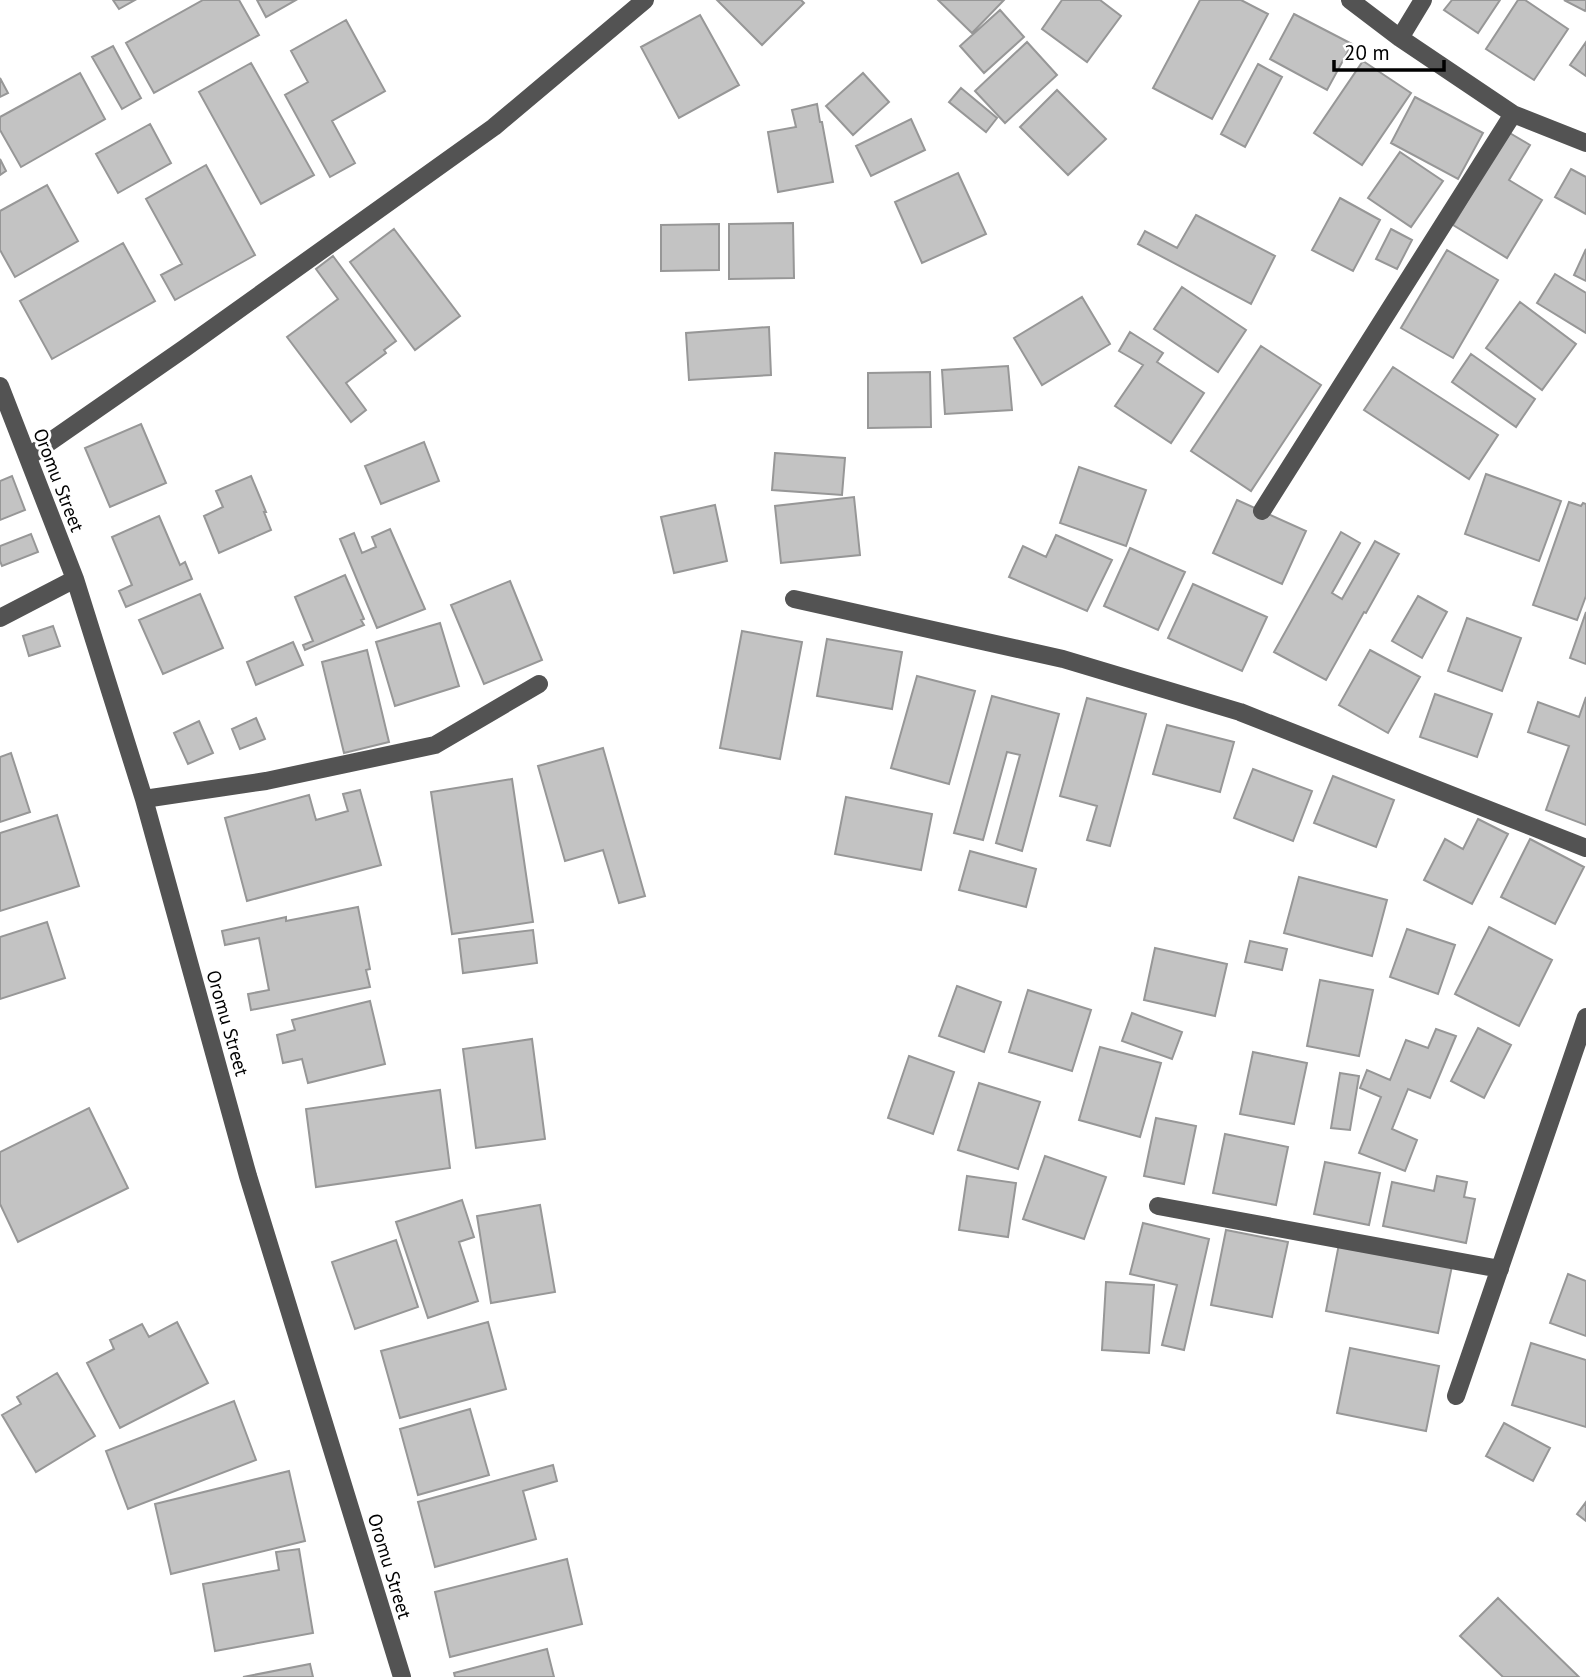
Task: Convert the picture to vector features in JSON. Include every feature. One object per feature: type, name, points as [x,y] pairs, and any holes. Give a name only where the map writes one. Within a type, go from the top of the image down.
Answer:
[{"type":"street","points":[[28,457],[494,127],[645,0]]},
{"type":"street","points":[[1350,0],[1400,38],[1513,114],[1586,143]]},
{"type":"street","points":[[1400,38],[1423,0]]},
{"type":"street","points":[[1262,511],[1513,114]]},
{"type":"street","name":"Oromu Street","points":[[0,386],[75,579],[144,799],[248,1175],[402,1677]]},
{"type":"street","points":[[0,618],[75,579]]},
{"type":"street","points":[[793,599],[1063,659],[1240,712],[1586,848]]},
{"type":"street","points":[[144,799],[266,781],[435,745],[539,684]]},
{"type":"street","points":[[1455,1396],[1586,1017]]},
{"type":"street","points":[[1158,1206],[1500,1269]]},
{"type":"building","points":[[113,0],[135,0],[119,9]]},
{"type":"building","points":[[203,0],[239,0],[259,35],[154,93],[126,43]]},
{"type":"building","points":[[257,0],[296,0],[266,17]]},
{"type":"building","points":[[717,0],[801,0],[804,3],[762,45]]},
{"type":"building","points":[[938,0],[1004,0],[972,33]]},
{"type":"building","points":[[1062,0],[1100,0],[1121,16],[1087,62],[1042,29]]},
{"type":"building","points":[[1200,0],[1241,0],[1268,14],[1212,119],[1153,88]]},
{"type":"building","points":[[1452,0],[1500,0],[1478,33],[1444,10]]},
{"type":"building","points":[[1518,0],[1525,0],[1568,29],[1534,80],[1486,49]]},
{"type":"building","points":[[1564,0],[1586,0],[1586,9],[1585,11]]},
{"type":"building","points":[[1000,10],[1024,37],[984,73],[960,46]]},
{"type":"building","points":[[1294,14],[1352,44],[1327,90],[1270,59]]},
{"type":"building","points":[[700,15],[739,85],[679,118],[641,47]]},
{"type":"building","points":[[346,20],[385,91],[332,121],[355,163],[330,177],[285,95],[308,82],[291,51]]},
{"type":"building","points":[[1027,42],[1057,75],[1005,123],[975,91]]},
{"type":"building","points":[[1586,42],[1586,76],[1570,65]]},
{"type":"building","points":[[113,46],[141,98],[122,109],[92,57]]},
{"type":"building","points":[[1363,61],[1411,93],[1362,165],[1314,133]]},
{"type":"building","points":[[251,63],[314,175],[261,204],[199,92]]},
{"type":"building","points":[[1258,64],[1282,77],[1245,147],[1221,134]]},
{"type":"building","points":[[80,73],[105,119],[21,167],[0,130],[0,117]]},
{"type":"building","points":[[863,73],[889,102],[853,135],[826,106]]},
{"type":"building","points":[[0,78],[8,93],[0,97]]},
{"type":"building","points":[[961,88],[997,118],[986,132],[949,102]]},
{"type":"building","points":[[1057,90],[1106,139],[1068,175],[1020,127]]},
{"type":"building","points":[[1415,97],[1483,133],[1458,179],[1391,143]]},
{"type":"building","points":[[817,104],[833,182],[778,192],[768,132],[796,127],[792,110]]},
{"type":"building","points":[[911,119],[925,150],[871,176],[856,146]]},
{"type":"building","points":[[150,124],[171,163],[118,193],[96,154]]},
{"type":"building","points":[[1508,132],[1530,145],[1509,180],[1542,200],[1507,258],[1453,225]]},
{"type":"building","points":[[1400,152],[1443,181],[1411,227],[1368,198]]},
{"type":"building","points":[[0,159],[6,171],[0,175]]},
{"type":"building","points":[[206,165],[255,255],[175,300],[161,275],[182,264],[146,199]]},
{"type":"building","points":[[1571,169],[1586,177],[1586,214],[1555,197]]},
{"type":"building","points":[[958,173],[986,234],[922,263],[895,202]]},
{"type":"building","points":[[47,185],[78,241],[15,277],[0,250],[0,211]]},
{"type":"building","points":[[1340,198],[1380,220],[1353,271],[1312,250]]},
{"type":"building","points":[[1196,215],[1275,256],[1251,304],[1138,244],[1145,231],[1177,248]]},
{"type":"building","points":[[793,223],[794,278],[729,279],[729,224]]},
{"type":"building","points":[[719,224],[719,270],[661,271],[661,225]]},
{"type":"building","points":[[394,229],[460,316],[415,350],[350,262]]},
{"type":"building","points":[[1391,229],[1412,240],[1397,269],[1376,259]]},
{"type":"building","points":[[123,243],[155,301],[52,359],[20,301]]},
{"type":"building","points":[[1586,249],[1586,281],[1574,275]]},
{"type":"building","points":[[1447,250],[1498,280],[1453,358],[1401,328]]},
{"type":"building","points":[[333,256],[396,341],[384,350],[386,353],[346,383],[366,410],[351,422],[287,337],[338,299],[316,269]]},
{"type":"building","points":[[1555,274],[1586,293],[1586,333],[1537,303]]},
{"type":"building","points":[[1182,287],[1246,330],[1218,372],[1154,329]]},
{"type":"building","points":[[1082,297],[1110,344],[1042,385],[1014,338]]},
{"type":"building","points":[[1520,302],[1576,344],[1542,390],[1486,348]]},
{"type":"building","points":[[769,327],[771,375],[689,380],[686,333]]},
{"type":"building","points":[[1130,332],[1163,353],[1157,362],[1204,393],[1171,443],[1115,406],[1143,365],[1119,351]]},
{"type":"building","points":[[1261,346],[1321,385],[1251,491],[1191,451]]},
{"type":"building","points":[[1471,354],[1535,399],[1516,427],[1452,382]]},
{"type":"building","points":[[1008,366],[1012,410],[945,414],[942,370]]},
{"type":"building","points":[[1393,367],[1498,435],[1469,479],[1364,410]]},
{"type":"building","points":[[930,372],[931,427],[868,428],[868,373]]},
{"type":"building","points":[[141,424],[166,483],[110,507],[85,448]]},
{"type":"building","points":[[424,442],[439,481],[381,504],[365,466]]},
{"type":"building","points":[[775,453],[845,458],[842,495],[772,490]]},
{"type":"building","points":[[1079,467],[1146,490],[1126,546],[1060,523]]},
{"type":"building","points":[[1486,474],[1561,501],[1539,561],[1465,534]]},
{"type":"building","points":[[12,476],[25,510],[0,520],[0,481]]},
{"type":"building","points":[[251,476],[271,530],[219,553],[204,516],[223,507],[216,491]]},
{"type":"building","points":[[854,497],[860,555],[781,563],[775,506]]},
{"type":"building","points":[[1237,500],[1306,531],[1282,584],[1213,553]]},
{"type":"building","points":[[1569,502],[1581,506],[1586,504],[1586,596],[1577,620],[1533,605]]},
{"type":"building","points":[[715,505],[727,561],[674,573],[661,517]]},
{"type":"building","points":[[159,516],[180,565],[185,562],[192,579],[126,607],[119,591],[132,585],[112,537]]},
{"type":"building","points":[[390,529],[425,609],[377,628],[340,539],[354,533],[362,553],[376,547],[372,537]]},
{"type":"building","points":[[1341,532],[1360,543],[1332,593],[1342,599],[1375,541],[1399,554],[1326,680],[1274,652]]},
{"type":"building","points":[[31,534],[38,552],[2,566],[0,546]]},
{"type":"building","points":[[1056,535],[1112,560],[1087,611],[1009,577],[1023,546],[1046,557]]},
{"type":"building","points":[[1130,548],[1185,572],[1158,630],[1104,606]]},
{"type":"building","points":[[345,575],[364,619],[361,620],[364,625],[305,650],[303,645],[313,641],[295,597]]},
{"type":"building","points":[[510,581],[542,660],[484,684],[451,605]]},
{"type":"building","points":[[1193,584],[1267,617],[1242,671],[1168,638]]},
{"type":"building","points":[[200,594],[223,648],[163,674],[139,620]]},
{"type":"building","points":[[1418,596],[1447,612],[1422,658],[1392,641]]},
{"type":"building","points":[[1586,612],[1586,664],[1570,658]]},
{"type":"building","points":[[1467,618],[1521,638],[1502,691],[1448,671]]},
{"type":"building","points":[[440,623],[459,686],[395,706],[376,642]]},
{"type":"building","points":[[53,626],[60,646],[29,656],[23,636]]},
{"type":"building","points":[[742,631],[802,642],[780,759],[720,748]]},
{"type":"building","points":[[827,639],[902,652],[892,709],[817,696]]},
{"type":"building","points":[[293,642],[303,665],[256,685],[247,662]]},
{"type":"building","points":[[367,650],[389,742],[344,753],[322,662]]},
{"type":"building","points":[[1370,650],[1420,677],[1388,733],[1339,705]]},
{"type":"building","points":[[917,676],[975,691],[949,784],[891,768]]},
{"type":"building","points":[[1435,694],[1492,714],[1477,757],[1420,737]]},
{"type":"building","points":[[992,696],[1059,714],[1022,851],[996,843],[1020,755],[1007,752],[983,840],[954,833]]},
{"type":"building","points":[[1586,697],[1586,825],[1546,810],[1569,746],[1528,732],[1538,702],[1579,717]]},
{"type":"building","points":[[1087,698],[1146,714],[1110,846],[1087,840],[1097,806],[1060,796]]},
{"type":"building","points":[[256,718],[265,739],[240,749],[232,729]]},
{"type":"building","points":[[199,721],[213,753],[188,764],[174,733]]},
{"type":"building","points":[[1167,725],[1234,742],[1220,792],[1153,774]]},
{"type":"building","points":[[603,748],[645,896],[619,903],[603,850],[565,861],[538,766]]},
{"type":"building","points":[[11,753],[30,812],[0,822],[0,757]]},
{"type":"building","points":[[1253,769],[1312,791],[1293,841],[1234,818]]},
{"type":"building","points":[[1333,776],[1394,800],[1376,847],[1314,823]]},
{"type":"building","points":[[512,779],[533,922],[452,934],[431,792]]},
{"type":"building","points":[[360,790],[381,865],[247,901],[225,818],[309,795],[316,820],[348,811],[343,794]]},
{"type":"building","points":[[846,797],[932,814],[921,870],[835,854]]},
{"type":"building","points":[[57,815],[79,886],[0,911],[0,833]]},
{"type":"building","points":[[1478,819],[1508,834],[1472,904],[1424,880],[1445,839],[1463,849]]},
{"type":"building","points":[[1530,839],[1584,867],[1555,924],[1501,897]]},
{"type":"building","points":[[970,851],[1036,869],[1026,907],[959,890]]},
{"type":"building","points":[[1299,877],[1387,900],[1372,956],[1284,933]]},
{"type":"building","points":[[358,907],[370,969],[366,970],[370,987],[251,1010],[248,994],[269,990],[259,938],[225,945],[222,931],[286,917],[286,921]]},
{"type":"building","points":[[47,922],[65,978],[0,999],[0,937]]},
{"type":"building","points":[[1489,927],[1552,960],[1519,1026],[1455,994]]},
{"type":"building","points":[[1407,929],[1455,945],[1438,994],[1390,977]]},
{"type":"building","points":[[533,930],[537,963],[463,973],[459,939]]},
{"type":"building","points":[[1250,941],[1287,949],[1282,970],[1245,962]]},
{"type":"building","points":[[1155,948],[1227,964],[1215,1016],[1144,1000]]},
{"type":"building","points":[[1320,980],[1373,990],[1359,1056],[1307,1046]]},
{"type":"building","points":[[957,986],[1001,1002],[984,1052],[939,1036]]},
{"type":"building","points":[[1028,990],[1091,1010],[1072,1071],[1009,1052]]},
{"type":"building","points":[[370,1001],[385,1064],[308,1083],[302,1059],[283,1063],[277,1035],[295,1030],[292,1020]]},
{"type":"building","points":[[1132,1013],[1182,1032],[1172,1059],[1122,1041]]},
{"type":"building","points":[[1478,1028],[1511,1045],[1484,1098],[1451,1081]]},
{"type":"building","points":[[1436,1029],[1456,1036],[1430,1098],[1408,1089],[1392,1129],[1417,1140],[1405,1171],[1359,1153],[1381,1097],[1360,1088],[1367,1070],[1390,1080],[1406,1040],[1428,1048]]},
{"type":"building","points":[[532,1039],[545,1139],[476,1148],[463,1049]]},
{"type":"building","points":[[1100,1047],[1161,1063],[1140,1137],[1079,1120]]},
{"type":"building","points":[[1253,1052],[1307,1063],[1294,1124],[1240,1114]]},
{"type":"building","points":[[909,1056],[954,1072],[933,1134],[888,1118]]},
{"type":"building","points":[[1340,1073],[1359,1076],[1350,1130],[1331,1128]]},
{"type":"building","points":[[979,1083],[1040,1102],[1018,1169],[958,1150]]},
{"type":"building","points":[[440,1090],[450,1168],[316,1187],[306,1109]]},
{"type":"building","points":[[89,1108],[128,1188],[18,1242],[0,1204],[0,1152]]},
{"type":"building","points":[[1156,1118],[1196,1126],[1184,1184],[1144,1176]]},
{"type":"building","points":[[1225,1134],[1288,1147],[1276,1205],[1213,1193]]},
{"type":"building","points":[[1045,1156],[1106,1177],[1084,1239],[1023,1219]]},
{"type":"building","points":[[1325,1162],[1380,1173],[1369,1225],[1314,1214]]},
{"type":"building","points":[[967,1176],[1016,1183],[1008,1237],[959,1230]]},
{"type":"building","points":[[1437,1176],[1467,1182],[1464,1197],[1475,1199],[1466,1243],[1383,1226],[1392,1182],[1434,1191]]},
{"type":"building","points":[[462,1200],[474,1237],[459,1242],[478,1301],[428,1318],[396,1222]]},
{"type":"building","points":[[540,1205],[555,1292],[491,1303],[477,1216]]},
{"type":"building","points":[[1143,1223],[1209,1239],[1184,1350],[1162,1345],[1177,1285],[1130,1274]]},
{"type":"building","points":[[1226,1230],[1288,1242],[1272,1317],[1211,1305]]},
{"type":"building","points":[[396,1240],[418,1307],[355,1329],[332,1262]]},
{"type":"building","points":[[1339,1244],[1452,1266],[1438,1333],[1326,1311]]},
{"type":"building","points":[[1568,1274],[1586,1281],[1586,1336],[1550,1323]]},
{"type":"building","points":[[1106,1282],[1154,1285],[1149,1353],[1102,1350]]},
{"type":"building","points":[[177,1322],[208,1383],[120,1428],[87,1363],[114,1349],[110,1340],[142,1324],[149,1337]]},
{"type":"building","points":[[488,1322],[506,1389],[400,1418],[381,1351]]},
{"type":"building","points":[[1531,1343],[1586,1360],[1586,1427],[1512,1405]]},
{"type":"building","points":[[1350,1348],[1439,1366],[1426,1431],[1337,1413]]},
{"type":"building","points":[[57,1373],[95,1436],[36,1472],[2,1415],[21,1404],[17,1397]]},
{"type":"building","points":[[234,1401],[256,1460],[128,1509],[106,1451]]},
{"type":"building","points":[[470,1409],[489,1475],[418,1495],[400,1429]]},
{"type":"building","points":[[1504,1423],[1550,1448],[1533,1481],[1486,1456]]},
{"type":"building","points":[[553,1465],[557,1481],[523,1491],[536,1539],[435,1567],[418,1502]]},
{"type":"building","points":[[289,1471],[305,1541],[171,1574],[155,1504]]},
{"type":"building","points":[[1586,1502],[1586,1521],[1577,1514]]},
{"type":"building","points":[[299,1549],[313,1633],[215,1651],[203,1584],[279,1570],[276,1552]]},
{"type":"building","points":[[567,1559],[582,1624],[450,1657],[435,1592]]},
{"type":"building","points":[[1498,1598],[1579,1677],[1503,1677],[1460,1636]]},
{"type":"building","points":[[547,1649],[554,1677],[455,1677],[454,1673]]},
{"type":"building","points":[[310,1664],[313,1677],[243,1677]]}]
